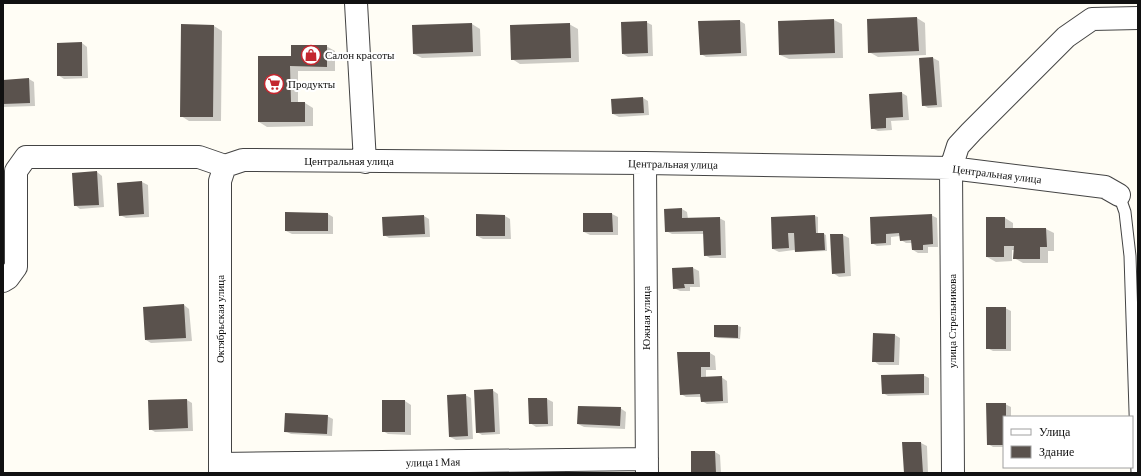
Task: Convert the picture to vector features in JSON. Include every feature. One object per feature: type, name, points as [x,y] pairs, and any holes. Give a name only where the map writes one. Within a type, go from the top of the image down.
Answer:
[{"type":"street","points":[[356,3],[365,162]]},
{"type":"street","name":"улица Стрельникова","points":[[953,473],[951,168],[958,146],[970,132],[1066,37],[1092,18],[1138,18]]},
{"type":"street","points":[[3,281],[8,278],[16,266],[16,171],[26,157],[199,157],[226,166]]},
{"type":"street","name":"Центральная улица","points":[[226,166],[242,160],[951,168],[1105,187],[1119,195]]},
{"type":"street","name":"Южная улица","points":[[645,164],[647,466]]},
{"type":"street","name":"Октябрьская улица","points":[[220,469],[220,181],[226,166]]},
{"type":"street","name":"улица 1 Мая","points":[[220,469],[647,466]]},
{"type":"lane","points":[[1119,195],[1125,212],[1130,256],[1137,473]]},
{"type":"building","points":[[917,17],[919,51],[868,53],[867,19]]},
{"type":"building","points":[[834,19],[835,53],[779,55],[778,21]]},
{"type":"building","points":[[740,20],[741,53],[700,55],[698,21]]},
{"type":"building","points":[[647,21],[648,53],[622,54],[621,22]]},
{"type":"building","points":[[472,23],[473,52],[413,54],[412,25]]},
{"type":"building","points":[[570,23],[571,58],[511,60],[510,25]]},
{"type":"building","points":[[181,24],[214,25],[213,117],[180,117]]},
{"type":"building","points":[[82,42],[82,76],[57,76],[57,43]]},
{"type":"building","name":"Продукты","points":[[291,45],[327,45],[327,67],[290,66],[291,102],[305,102],[305,122],[258,122],[258,56],[291,56]]},
{"type":"building","points":[[933,57],[937,105],[922,106],[919,58]]},
{"type":"building","points":[[29,78],[30,103],[3,104],[3,80]]},
{"type":"building","points":[[902,92],[903,117],[886,118],[886,128],[871,129],[869,94]]},
{"type":"building","points":[[643,97],[644,113],[612,114],[611,99]]},
{"type":"building","points":[[97,171],[99,205],[74,206],[72,173]]},
{"type":"building","points":[[142,181],[144,214],[119,216],[117,183]]},
{"type":"building","points":[[682,208],[682,218],[720,217],[721,255],[704,256],[703,231],[665,232],[664,209]]},
{"type":"building","points":[[285,212],[328,213],[328,231],[285,231]]},
{"type":"building","points":[[583,213],[612,213],[613,232],[583,232]]},
{"type":"building","points":[[476,214],[505,215],[505,236],[476,236]]},
{"type":"building","points":[[932,214],[933,244],[923,245],[923,250],[912,250],[911,240],[900,241],[899,233],[886,234],[886,243],[871,244],[870,217]]},
{"type":"building","points":[[424,215],[425,234],[383,236],[382,217]]},
{"type":"building","points":[[815,215],[816,233],[824,233],[825,250],[795,252],[794,233],[788,233],[789,248],[772,249],[771,217]]},
{"type":"building","points":[[986,217],[1005,217],[1005,228],[1046,228],[1047,247],[1040,247],[1040,259],[1013,259],[1014,246],[1004,246],[1004,257],[986,257]]},
{"type":"building","points":[[830,234],[843,234],[845,273],[832,274]]},
{"type":"building","points":[[693,267],[694,284],[684,284],[685,288],[673,289],[672,268]]},
{"type":"building","points":[[184,304],[186,338],[145,340],[143,307]]},
{"type":"building","points":[[986,307],[1006,307],[1006,349],[986,349]]},
{"type":"building","points":[[714,325],[738,325],[738,338],[714,337]]},
{"type":"building","points":[[873,333],[895,334],[894,362],[872,362]]},
{"type":"building","points":[[677,352],[710,352],[710,367],[701,367],[701,377],[722,376],[723,401],[701,402],[700,394],[680,395]]},
{"type":"building","points":[[924,374],[924,393],[882,394],[881,375]]},
{"type":"building","points":[[493,389],[495,432],[476,433],[474,390]]},
{"type":"building","points":[[466,394],[468,436],[449,437],[447,395]]},
{"type":"building","points":[[528,398],[547,398],[548,424],[529,424]]},
{"type":"building","points":[[187,399],[188,428],[149,430],[148,400]]},
{"type":"building","points":[[382,400],[405,400],[405,432],[382,432]]},
{"type":"building","points":[[986,403],[1006,403],[1006,416],[1003,416],[1003,445],[987,445]]},
{"type":"building","points":[[578,406],[621,407],[620,426],[577,424]]},
{"type":"building","points":[[285,413],[328,415],[327,434],[284,432]]},
{"type":"building","points":[[902,442],[921,442],[923,473],[904,473]]},
{"type":"building","points":[[691,451],[715,451],[716,473],[691,473]]},
{"type":"place","name":"Салон красоты","points":[[311,55]]},
{"type":"place","name":"Продукты","points":[[274,84]]}]
